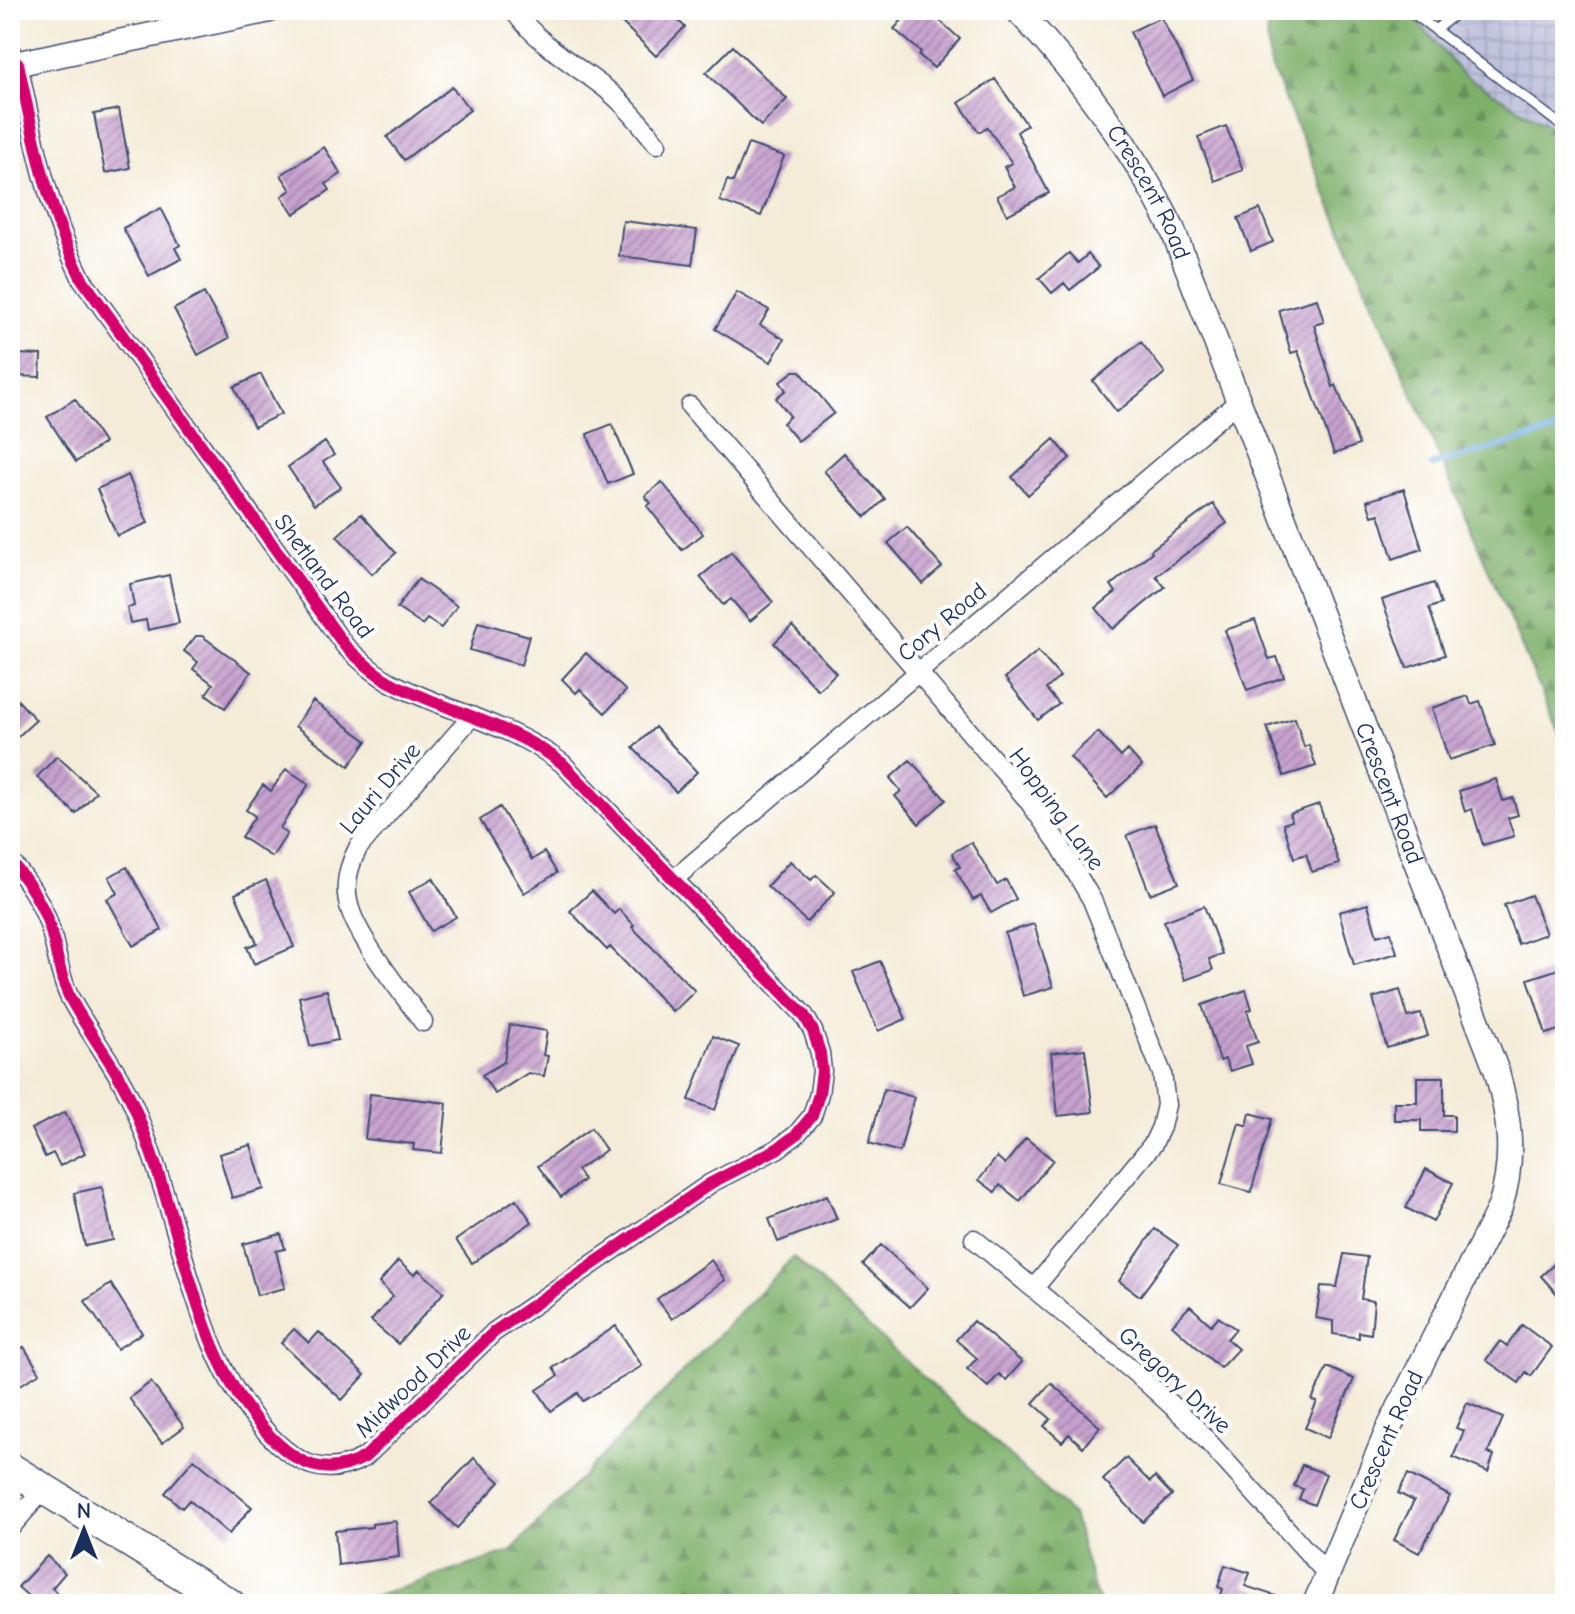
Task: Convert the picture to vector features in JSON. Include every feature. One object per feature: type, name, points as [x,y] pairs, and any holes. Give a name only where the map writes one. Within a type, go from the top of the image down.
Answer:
[{"type":"main road","points":[[10,1468],[230,1604]]},
{"type":"street","points":[[14,64],[270,10]]},
{"type":"street","points":[[513,10],[555,52],[630,111],[657,144]]},
{"type":"street","name":"Crescent Road","points":[[1017,10],[1115,129],[1147,178],[1172,228],[1497,1072],[1507,1108],[1510,1167],[1500,1207],[1388,1430],[1315,1604]]},
{"type":"street","name":"Shetland Road","points":[[14,64],[48,199],[82,279],[345,646],[365,665],[393,683],[540,746],[562,763],[765,974]]},
{"type":"street","name":"Cory Road","points":[[674,879],[1240,400]]},
{"type":"street","name":"Hopping Lane","points":[[690,406],[1027,799],[1059,844],[1092,900],[1165,1086],[1166,1105],[1153,1144],[1034,1288]]},
{"type":"street","name":"Lauri Drive","points":[[423,1022],[360,931],[348,901],[346,883],[358,848],[472,716]]},
{"type":"street","name":"Midwood Drive","points":[[10,861],[39,900],[50,926],[70,997],[114,1067],[137,1113],[154,1156],[203,1320],[225,1374],[239,1400],[281,1448],[295,1459],[326,1468],[340,1467],[365,1457],[494,1332],[711,1183],[777,1149],[796,1135],[812,1116],[819,1094],[822,1071],[820,1053],[804,1015],[765,974]]},
{"type":"street","name":"Gregory Drive","points":[[974,1239],[1146,1382],[1194,1426],[1327,1574]]},
{"type":"street","points":[[10,1528],[43,1490]]},
{"type":"lane","points":[[1409,10],[1565,128]]},
{"type":"lane","points":[[1435,30],[1460,10]]},
{"type":"lane","points":[[10,28],[14,64]]},
{"type":"shaded area","points":[[1408,10],[1565,10],[1565,136],[1462,74]]},
{"type":"green space","points":[[1266,10],[1334,16],[1341,10],[1408,10],[1462,74],[1565,136],[1565,747],[1269,62]]},
{"type":"green space","points":[[793,1257],[1073,1515],[1095,1592],[1102,1604],[352,1604],[510,1552]]},
{"type":"building","points":[[609,10],[667,10],[685,27],[656,56]]},
{"type":"building","points":[[911,10],[928,10],[960,39],[934,68],[894,29]]},
{"type":"building","points":[[1161,17],[1193,80],[1162,96],[1130,32]]},
{"type":"building","points":[[733,46],[787,99],[761,126],[706,73]]},
{"type":"building","points":[[995,79],[1027,125],[1017,132],[1049,193],[1007,215],[997,196],[1015,187],[1004,167],[1012,163],[987,127],[979,132],[959,103]]},
{"type":"building","points":[[452,87],[470,110],[404,160],[387,137]]},
{"type":"building","points":[[119,109],[130,168],[105,173],[94,114]]},
{"type":"building","points":[[1226,126],[1243,170],[1215,181],[1198,137]]},
{"type":"building","points":[[748,144],[784,156],[761,216],[720,201],[727,180],[733,182]]},
{"type":"building","points":[[324,147],[341,174],[326,184],[330,190],[294,214],[282,196],[291,190],[281,175]]},
{"type":"building","points":[[161,208],[180,245],[175,248],[181,259],[149,276],[123,228]]},
{"type":"building","points":[[1260,209],[1273,242],[1251,251],[1238,218]]},
{"type":"building","points":[[623,221],[697,230],[692,265],[619,256]]},
{"type":"building","points":[[1069,253],[1078,263],[1088,254],[1099,267],[1070,290],[1064,283],[1052,293],[1039,278]]},
{"type":"building","points":[[737,292],[769,310],[760,325],[784,339],[771,362],[715,329]]},
{"type":"building","points":[[204,293],[229,338],[198,355],[174,309]]},
{"type":"building","points":[[1317,299],[1324,322],[1314,325],[1333,387],[1336,385],[1359,445],[1334,454],[1298,351],[1291,353],[1279,310]]},
{"type":"building","points":[[1141,342],[1165,373],[1117,412],[1093,381]]},
{"type":"building","points":[[16,354],[41,355],[40,377],[16,376]]},
{"type":"building","points":[[794,371],[800,371],[834,413],[798,441],[783,423],[790,416],[776,398],[786,390],[780,382]]},
{"type":"building","points":[[261,374],[281,414],[254,427],[234,387]]},
{"type":"building","points":[[75,399],[104,443],[76,462],[47,417]]},
{"type":"building","points":[[612,424],[633,474],[608,484],[587,434]]},
{"type":"building","points":[[1054,439],[1070,458],[1028,495],[1012,477]]},
{"type":"building","points":[[325,442],[334,455],[323,462],[341,487],[314,505],[288,467]]},
{"type":"building","points":[[844,453],[885,499],[866,517],[824,471]]},
{"type":"building","points":[[128,475],[148,523],[117,536],[97,489]]},
{"type":"building","points":[[662,482],[703,534],[682,550],[647,506],[651,503],[645,496]]},
{"type":"building","points":[[1404,489],[1422,549],[1393,559],[1379,514],[1372,516],[1367,501]]},
{"type":"building","points":[[1213,504],[1227,523],[1156,576],[1165,587],[1113,629],[1096,608],[1116,592],[1111,585],[1151,550]]},
{"type":"building","points":[[361,514],[396,553],[372,574],[337,536]]},
{"type":"building","points":[[907,527],[942,567],[923,584],[888,543]]},
{"type":"building","points":[[731,552],[773,602],[750,621],[731,599],[723,605],[700,577]]},
{"type":"building","points":[[169,575],[179,623],[148,630],[146,620],[130,623],[127,608],[134,606],[130,584]]},
{"type":"building","points":[[418,579],[457,606],[441,628],[427,619],[422,625],[397,608]]},
{"type":"building","points":[[1434,583],[1441,604],[1429,608],[1445,655],[1407,668],[1382,600]]},
{"type":"building","points":[[1255,620],[1269,659],[1277,657],[1284,677],[1247,690],[1225,630]]},
{"type":"building","points":[[478,622],[529,636],[521,665],[470,650]]},
{"type":"building","points":[[792,626],[836,673],[818,690],[774,643]]},
{"type":"building","points":[[196,636],[202,636],[251,672],[225,708],[206,694],[213,684],[193,669],[198,662],[184,651]]},
{"type":"building","points":[[1038,651],[1060,677],[1046,689],[1059,704],[1038,720],[1005,678]]},
{"type":"building","points":[[586,653],[626,691],[605,713],[580,689],[576,693],[562,679]]},
{"type":"building","points":[[10,692],[36,720],[10,744]]},
{"type":"building","points":[[1468,696],[1471,704],[1480,701],[1495,745],[1449,760],[1432,708]]},
{"type":"building","points":[[313,701],[367,741],[349,766],[295,726]]},
{"type":"building","points":[[1295,718],[1304,747],[1309,745],[1316,766],[1284,776],[1267,727]]},
{"type":"building","points":[[655,727],[697,772],[676,792],[633,748]]},
{"type":"building","points":[[1098,732],[1121,757],[1128,750],[1142,766],[1107,798],[1070,757]]},
{"type":"building","points":[[57,756],[96,792],[76,814],[37,777]]},
{"type":"building","points":[[910,760],[946,800],[919,824],[895,796],[901,791],[890,778]]},
{"type":"building","points":[[286,769],[309,784],[280,828],[287,834],[272,857],[241,837],[255,816],[246,810],[263,785],[271,791]]},
{"type":"building","points":[[1496,779],[1503,801],[1513,798],[1518,815],[1508,818],[1514,836],[1483,845],[1472,809],[1465,812],[1459,791]]},
{"type":"building","points":[[1319,804],[1339,864],[1312,872],[1306,854],[1294,858],[1283,824],[1292,821],[1289,814]]},
{"type":"building","points":[[500,807],[532,860],[544,852],[557,873],[524,893],[480,820]]},
{"type":"building","points":[[1155,824],[1179,883],[1150,894],[1127,835]]},
{"type":"building","points":[[971,842],[997,885],[1006,880],[1016,899],[991,913],[981,896],[973,900],[955,869],[960,867],[952,853]]},
{"type":"building","points":[[790,861],[811,880],[816,875],[835,892],[807,922],[767,886]]},
{"type":"building","points":[[127,867],[162,930],[133,946],[107,899],[118,893],[109,877]]},
{"type":"building","points":[[433,878],[456,917],[431,931],[409,892]]},
{"type":"building","points":[[266,880],[294,947],[254,964],[247,947],[257,943],[235,894]]},
{"type":"building","points":[[592,891],[614,914],[619,909],[634,925],[632,927],[695,991],[673,1012],[570,911]]},
{"type":"building","points":[[1531,895],[1546,934],[1518,944],[1504,905]]},
{"type":"building","points":[[1368,904],[1377,936],[1391,932],[1397,953],[1354,965],[1339,912]]},
{"type":"building","points":[[1204,906],[1222,954],[1209,959],[1213,970],[1185,980],[1164,921]]},
{"type":"building","points":[[1034,924],[1053,987],[1023,996],[1005,933]]},
{"type":"building","points":[[880,961],[906,1019],[878,1031],[853,972]]},
{"type":"building","points":[[1565,967],[1565,1028],[1546,1034],[1528,979]]},
{"type":"building","points":[[327,990],[338,1040],[310,1046],[299,997]]},
{"type":"building","points":[[1246,990],[1252,1009],[1247,1011],[1258,1042],[1246,1046],[1252,1064],[1230,1071],[1225,1059],[1220,1061],[1202,1005]]},
{"type":"building","points":[[1400,990],[1408,1017],[1421,1014],[1428,1036],[1387,1048],[1373,998]]},
{"type":"building","points":[[510,1025],[547,1031],[543,1055],[548,1056],[544,1076],[528,1073],[495,1094],[482,1075],[504,1062]]},
{"type":"building","points":[[713,1036],[739,1046],[715,1110],[689,1100]]},
{"type":"building","points":[[1085,1049],[1093,1112],[1058,1116],[1051,1053]]},
{"type":"building","points":[[1417,1077],[1444,1077],[1444,1115],[1454,1115],[1454,1131],[1421,1131],[1421,1120],[1394,1120],[1394,1102],[1417,1102]]},
{"type":"building","points":[[884,1089],[914,1097],[900,1152],[869,1143]]},
{"type":"building","points":[[370,1094],[447,1103],[442,1153],[413,1150],[414,1144],[365,1139]]},
{"type":"building","points":[[65,1112],[85,1153],[60,1166],[53,1153],[45,1157],[31,1129]]},
{"type":"building","points":[[1250,1113],[1272,1119],[1251,1192],[1221,1184],[1239,1123],[1247,1126]]},
{"type":"building","points":[[591,1128],[606,1150],[577,1170],[584,1180],[561,1197],[538,1166]]},
{"type":"building","points":[[1026,1138],[1053,1160],[1020,1201],[1000,1185],[995,1192],[979,1180],[997,1157],[1005,1164]]},
{"type":"building","points":[[251,1145],[264,1189],[232,1198],[219,1154]]},
{"type":"building","points":[[1426,1169],[1453,1183],[1433,1222],[1406,1208]]},
{"type":"building","points":[[102,1187],[113,1240],[85,1246],[74,1193]]},
{"type":"building","points":[[827,1195],[837,1219],[778,1242],[769,1219]]},
{"type":"building","points":[[516,1199],[532,1222],[472,1263],[456,1240]]},
{"type":"building","points":[[1155,1229],[1178,1245],[1140,1296],[1119,1281]]},
{"type":"building","points":[[281,1234],[285,1249],[276,1251],[285,1288],[257,1295],[243,1244]]},
{"type":"building","points":[[881,1245],[928,1288],[910,1307],[863,1265]]},
{"type":"building","points":[[1344,1254],[1367,1257],[1361,1299],[1374,1301],[1371,1334],[1359,1332],[1359,1338],[1333,1334],[1333,1321],[1316,1318],[1321,1286],[1337,1287]]},
{"type":"building","points":[[1565,1254],[1565,1303],[1541,1276]]},
{"type":"building","points":[[711,1260],[725,1280],[672,1319],[657,1299]]},
{"type":"building","points":[[398,1261],[414,1275],[419,1270],[444,1292],[398,1344],[371,1321],[393,1296],[379,1283]]},
{"type":"building","points":[[111,1284],[142,1333],[117,1349],[85,1301]]},
{"type":"building","points":[[1190,1306],[1211,1325],[1218,1317],[1236,1329],[1227,1339],[1238,1349],[1220,1368],[1172,1325]]},
{"type":"building","points":[[973,1321],[1022,1362],[1006,1380],[999,1374],[988,1387],[967,1369],[977,1358],[956,1340]]},
{"type":"building","points":[[1522,1325],[1552,1347],[1531,1376],[1526,1372],[1519,1383],[1486,1360],[1500,1341],[1507,1346]]},
{"type":"building","points":[[616,1326],[642,1366],[583,1401],[578,1393],[551,1411],[537,1390],[558,1376],[553,1368]]},
{"type":"building","points":[[294,1329],[309,1343],[319,1332],[365,1375],[342,1400],[281,1343]]},
{"type":"building","points":[[24,1347],[40,1373],[17,1387],[10,1376],[10,1356]]},
{"type":"building","points":[[1327,1367],[1354,1379],[1328,1438],[1305,1428],[1317,1402],[1312,1400]]},
{"type":"building","points":[[151,1382],[184,1427],[162,1443],[129,1398]]},
{"type":"building","points":[[1051,1383],[1100,1427],[1083,1447],[1069,1434],[1062,1442],[1044,1426],[1051,1419],[1033,1403]]},
{"type":"building","points":[[1467,1403],[1503,1418],[1488,1453],[1494,1455],[1488,1472],[1453,1457],[1464,1431],[1456,1428]]},
{"type":"building","points":[[474,1458],[500,1482],[457,1528],[431,1503]]},
{"type":"building","points":[[1126,1458],[1150,1482],[1155,1477],[1172,1495],[1143,1522],[1103,1480]]},
{"type":"building","points":[[194,1459],[252,1507],[229,1534],[189,1500],[182,1508],[165,1493]]},
{"type":"building","points":[[1302,1465],[1326,1474],[1314,1505],[1299,1499],[1303,1489],[1294,1486]]},
{"type":"building","points":[[1408,1474],[1450,1496],[1419,1553],[1394,1540],[1414,1501],[1398,1493]]},
{"type":"building","points":[[396,1521],[399,1557],[338,1565],[335,1531]]},
{"type":"building","points":[[47,1556],[65,1573],[52,1588],[58,1594],[49,1604],[37,1604],[18,1587]]},
{"type":"building","points":[[1225,1565],[1250,1573],[1245,1586],[1291,1601],[1290,1604],[1218,1604],[1223,1589],[1218,1587]]},
{"type":"waterway","points":[[1432,465],[1565,428]]},
{"type":"cycle path","points":[[10,861],[43,909],[70,998],[132,1103],[220,1362],[250,1412],[269,1435],[291,1454],[313,1466],[338,1467],[365,1457],[494,1332],[711,1183],[777,1149],[796,1135],[812,1116],[819,1094],[822,1071],[820,1053],[804,1015],[562,763],[502,729],[394,684],[345,646],[82,279],[59,227],[36,147],[18,63]]}]
